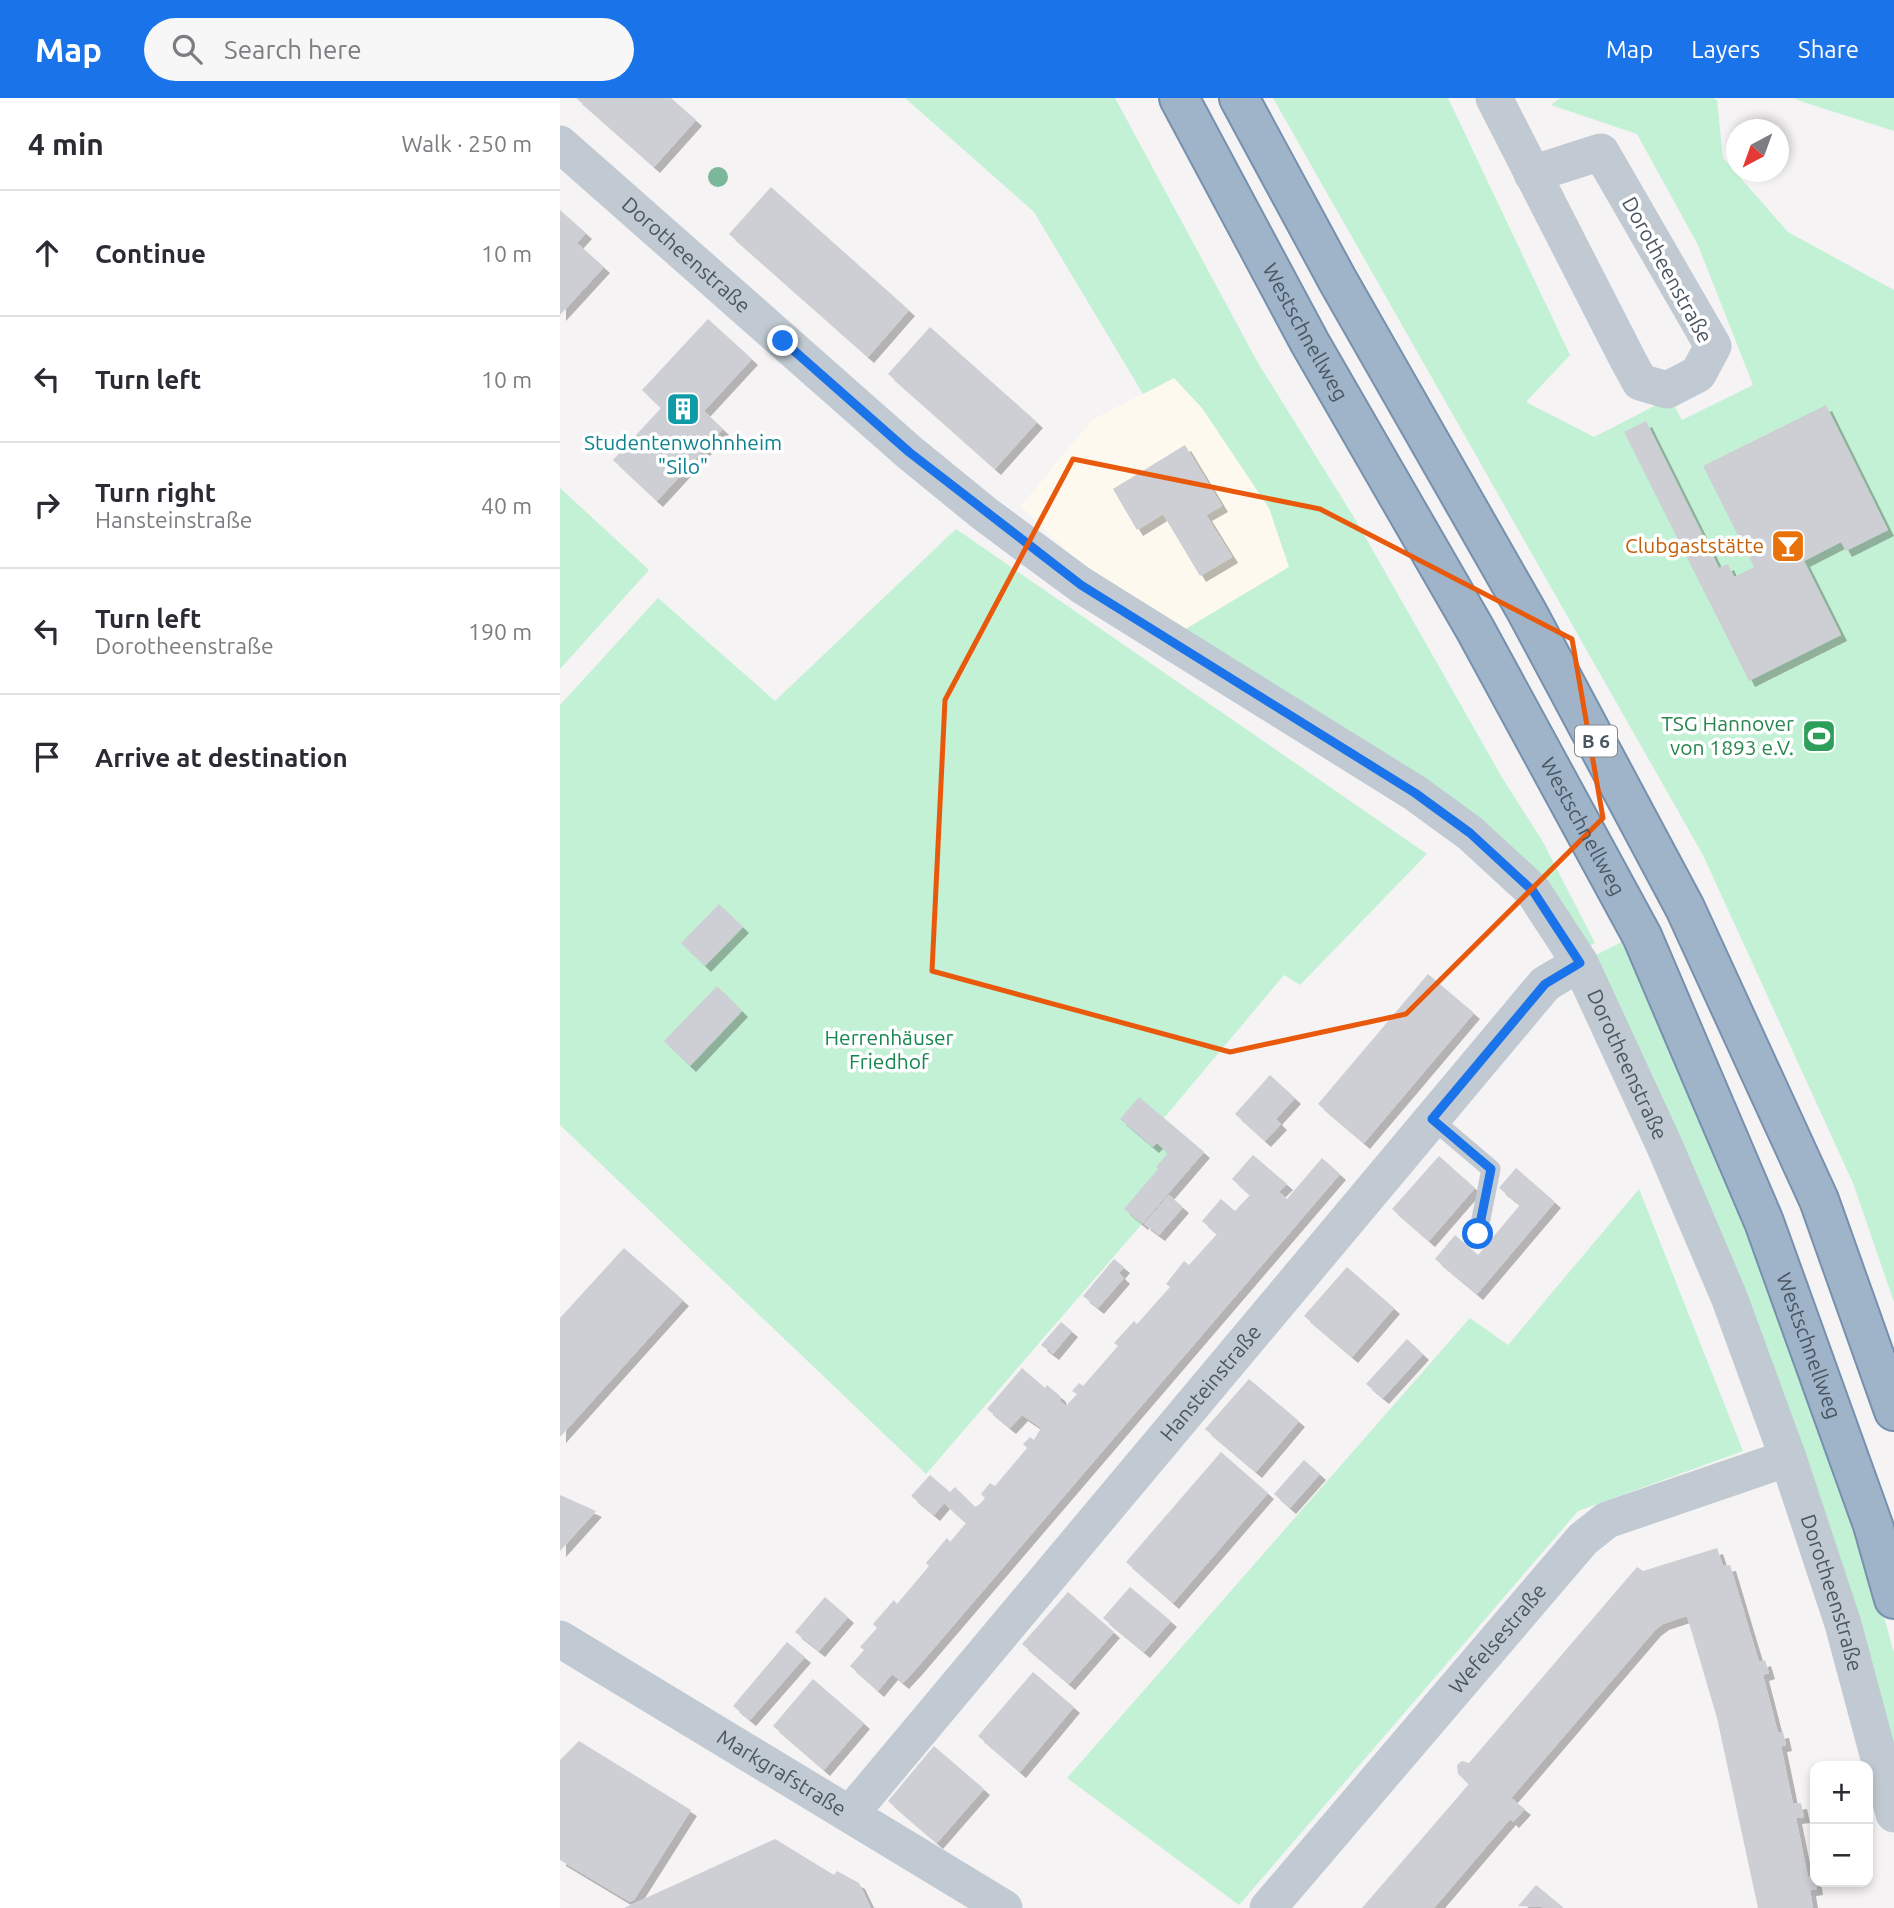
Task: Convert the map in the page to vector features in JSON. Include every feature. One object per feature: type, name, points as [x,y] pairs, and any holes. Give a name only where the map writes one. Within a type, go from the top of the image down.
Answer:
[{"type":"highway","name":"Westschnellweg","points":[[1178,98],[1310,343],[1475,629],[1642,936],[1764,1222],[1873,1525],[1894,1599]]},
{"type":"highway","name":"B 6","points":[[1239,98],[1338,281],[1527,612],[1685,908],[1819,1200],[1894,1411]]},
{"type":"street","name":"Dorotheenstraße","points":[[1494,98],[1532,174],[1640,382],[1667,390],[1698,374],[1713,346],[1601,152],[1532,174]]},
{"type":"street","name":"Dorotheenstraße","points":[[560,144],[865,415],[985,514],[1081,585],[1415,793],[1470,833],[1533,891],[1580,963],[1665,1147],[1729,1297],[1788,1458],[1843,1624],[1894,1814]]},
{"type":"street","name":"Hansteinstraße","points":[[850,1814],[1545,984],[1580,963]]},
{"type":"street","name":"Wefelsestraße","points":[[1268,1908],[1583,1539],[1607,1520],[1788,1458]]},
{"type":"street","name":"Markgrafstraße","points":[[560,1639],[1004,1908]]},
{"type":"lane","points":[[1432,1119],[1491,1169],[1478,1234]]},
{"type":"highlighted area","points":[[1073,459],[1320,509],[1572,639],[1603,818],[1406,1014],[1230,1052],[932,971],[945,700]]},
{"type":"shaded area","points":[[1174,378],[1202,408],[1269,508],[1289,567],[1184,630],[1090,575],[1021,506],[1092,420]]},
{"type":"green space","points":[[905,98],[1115,98],[1258,363],[1355,519],[1503,779],[1543,842],[1595,943],[1584,949],[1541,884],[1184,630],[1289,567],[1269,508],[1202,408],[1174,378],[1143,394],[1034,212]]},
{"type":"green space","points":[[1273,98],[1448,98],[1570,355],[1526,402],[1594,437],[1670,398],[1682,420],[1753,385],[1698,245],[1637,134],[1551,105],[1560,98],[1717,100],[1723,158],[1726,161],[1726,182],[1744,182],[1788,232],[1894,290],[1894,1302],[1853,1183],[1703,855]]},
{"type":"green space","points":[[1794,98],[1894,98],[1894,131],[1800,101]]},
{"type":"green space","points":[[560,488],[649,570],[560,669]]},
{"type":"green space","name":"Herrenhäuser Friedhof","points":[[956,529],[1427,854],[1300,985],[1284,975],[1164,1118],[1204,1152],[926,1474],[560,1125],[560,705],[658,598],[775,701]]},
{"type":"green space","points":[[1622,942],[1751,1228],[1858,1523],[1894,1653],[1894,1814],[1843,1624],[1580,963]]},
{"type":"green space","points":[[1639,1189],[1743,1451],[1578,1511],[1239,1905],[1067,1778],[1470,1318],[1508,1345]]},
{"type":"building","points":[[576,98],[671,98],[696,120],[654,167]]},
{"type":"building","points":[[771,187],[909,310],[868,357],[729,234]]},
{"type":"building","points":[[560,210],[586,233],[577,243],[604,267],[560,315]]},
{"type":"building","name":"Studentenwohnheim \"Silo\"","points":[[708,319],[752,359],[704,411],[723,429],[657,501],[613,460],[661,408],[642,390]]},
{"type":"building","points":[[930,327],[1037,422],[995,469],[888,374]]},
{"type":"building","name":"Clubgaststätte","points":[[1826,405],[1888,530],[1846,551],[1841,542],[1804,561],[1841,635],[1749,681],[1624,432],[1646,421],[1719,568],[1728,564],[1734,577],[1754,567],[1703,466]]},
{"type":"building","points":[[1185,445],[1222,506],[1206,515],[1232,557],[1200,576],[1163,514],[1137,530],[1113,489]]},
{"type":"building","points":[[719,904],[743,927],[705,966],[681,943]]},
{"type":"building","points":[[1428,974],[1474,1013],[1364,1143],[1318,1104]]},
{"type":"building","points":[[717,986],[742,1011],[690,1066],[664,1041]]},
{"type":"building","points":[[1270,1075],[1295,1098],[1276,1119],[1281,1124],[1265,1141],[1235,1114]]},
{"type":"building","points":[[1139,1097],[1204,1152],[1142,1224],[1124,1209],[1168,1153],[1157,1143],[1153,1147],[1120,1119]]},
{"type":"building","points":[[1253,1155],[1287,1184],[1279,1192],[1287,1199],[1322,1158],[1340,1174],[916,1669],[903,1683],[892,1674],[878,1691],[850,1666],[864,1650],[860,1647],[877,1628],[873,1624],[894,1600],[897,1604],[929,1566],[926,1563],[947,1538],[950,1542],[966,1523],[944,1503],[934,1515],[911,1496],[930,1475],[950,1492],[955,1487],[975,1507],[980,1504],[985,1498],[981,1494],[990,1483],[995,1486],[1027,1448],[1023,1444],[1030,1437],[1034,1440],[1041,1428],[1022,1415],[1010,1428],[987,1409],[1022,1368],[1045,1388],[1047,1385],[1060,1396],[1061,1402],[1066,1406],[1077,1394],[1072,1391],[1079,1383],[1083,1386],[1118,1346],[1114,1343],[1134,1321],[1137,1324],[1170,1287],[1166,1284],[1184,1261],[1189,1265],[1217,1234],[1202,1221],[1221,1199],[1235,1211],[1250,1195],[1232,1179]]},
{"type":"building","points":[[1439,1156],[1475,1188],[1429,1241],[1392,1209]]},
{"type":"building","points":[[1516,1168],[1555,1202],[1477,1294],[1435,1259],[1455,1235],[1478,1255],[1520,1205],[1499,1188]]},
{"type":"building","points":[[1169,1195],[1183,1207],[1159,1235],[1144,1224]]},
{"type":"building","points":[[624,1248],[683,1300],[560,1437],[560,1318]]},
{"type":"building","points":[[1114,1259],[1124,1267],[1119,1273],[1124,1278],[1098,1308],[1083,1296]]},
{"type":"building","points":[[1347,1267],[1394,1308],[1352,1357],[1304,1316]]},
{"type":"building","points":[[1061,1322],[1072,1331],[1053,1354],[1041,1345]]},
{"type":"building","points":[[1407,1339],[1423,1354],[1383,1398],[1366,1384]]},
{"type":"building","points":[[1249,1379],[1299,1421],[1256,1472],[1205,1429]]},
{"type":"building","points":[[1221,1452],[1268,1493],[1173,1603],[1126,1562]]},
{"type":"building","points":[[1304,1460],[1320,1474],[1290,1508],[1274,1494]]},
{"type":"building","points":[[560,1495],[596,1511],[560,1551]]},
{"type":"building","points":[[1717,1548],[1723,1566],[1730,1565],[1759,1662],[1765,1660],[1769,1673],[1763,1675],[1778,1733],[1783,1732],[1786,1745],[1781,1746],[1793,1804],[1801,1803],[1804,1817],[1796,1818],[1810,1887],[1817,1887],[1810,1890],[1813,1908],[1758,1908],[1717,1718],[1687,1616],[1663,1624],[1655,1630],[1511,1798],[1525,1809],[1513,1822],[1510,1819],[1434,1908],[1362,1908],[1469,1784],[1458,1774],[1457,1765],[1462,1761],[1469,1763],[1637,1567],[1643,1571]]},
{"type":"building","points":[[1130,1587],[1171,1621],[1144,1652],[1103,1618]]},
{"type":"building","points":[[1068,1592],[1114,1632],[1069,1684],[1022,1644]]},
{"type":"building","points":[[825,1597],[848,1617],[819,1651],[795,1632]]},
{"type":"building","points":[[787,1642],[805,1657],[750,1720],[733,1706]]},
{"type":"building","points":[[1033,1672],[1074,1707],[1020,1772],[978,1736]]},
{"type":"building","points":[[813,1679],[864,1723],[824,1770],[773,1726]]},
{"type":"building","points":[[579,1741],[691,1810],[634,1900],[630,1902],[560,1860],[560,1760]]},
{"type":"building","points":[[934,1746],[984,1789],[937,1843],[888,1801]]},
{"type":"building","points":[[775,1839],[834,1875],[837,1871],[859,1883],[871,1908],[624,1908]]},
{"type":"building","points":[[1536,1885],[1553,1899],[1564,1908],[1518,1906]]},
{"type":"place","name":"Studentenwohnheim \"Silo\"","points":[[683,409]]},
{"type":"place","name":"Clubgaststätte","points":[[1788,546]]},
{"type":"place","name":"TSG Hannover von 1893 e.V.","points":[[1819,736]]},
{"type":"route","points":[[783,341],[909,452],[985,514],[1081,585],[1415,793],[1470,833],[1533,891],[1580,963],[1545,984],[1432,1119],[1491,1169],[1478,1234]]}]
